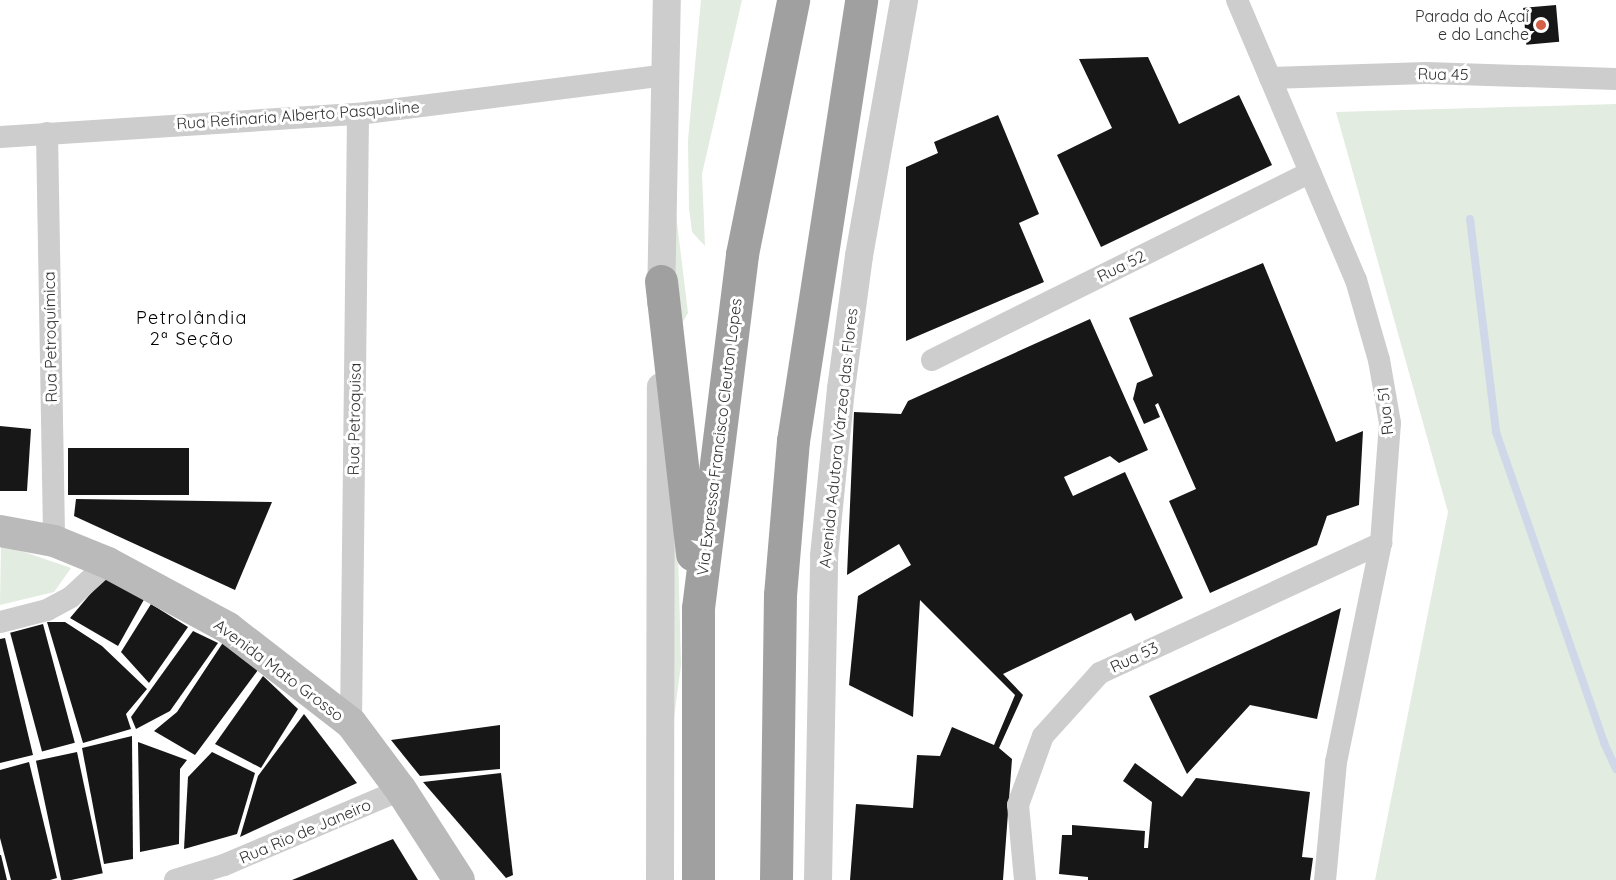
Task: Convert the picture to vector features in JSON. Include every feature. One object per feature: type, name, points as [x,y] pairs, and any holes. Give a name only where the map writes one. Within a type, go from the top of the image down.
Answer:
[{"type":"highway","name":"Via Expressa Francisco Cleuton Lopes","points":[[698,880],[699,608],[742,254],[793,0]]},
{"type":"highway","points":[[776,880],[780,595],[793,441],[861,0]]},
{"type":"highway","points":[[661,281],[699,608]]},
{"type":"main road","name":"Avenida Mato Grosso","points":[[0,531],[54,541],[108,563],[228,628],[351,723],[400,790],[459,880]]},
{"type":"street","points":[[660,880],[661,281],[667,0]]},
{"type":"street","name":"Avenida Adutora Várzea das Flores","points":[[818,880],[824,556],[841,389],[859,256],[904,0]]},
{"type":"street","name":"Rua 51","points":[[1237,0],[1356,280],[1379,360],[1390,423],[1381,543],[1336,762],[1325,880]]},
{"type":"street","name":"Rua 45","points":[[1270,78],[1426,73],[1616,79]]},
{"type":"street","name":"Rua Refinaria Alberto Pasqualine","points":[[0,137],[358,114],[666,75]]},
{"type":"street","name":"Rua Petroquisa","points":[[351,723],[358,114]]},
{"type":"street","name":"Rua Petroquímica","points":[[47,133],[54,541]]},
{"type":"street","name":"Rua 52","points":[[932,360],[1310,172]]},
{"type":"street","name":"Rua 53","points":[[1025,880],[1018,805],[1043,736],[1100,673],[1381,543]]},
{"type":"street","points":[[0,622],[47,610],[71,597],[108,563]]},
{"type":"street","name":"Rua Rio de Janeiro","points":[[175,880],[225,866],[400,790]]},
{"type":"shaded area","points":[[701,0],[742,0],[702,174],[705,246],[692,232],[689,208],[688,140]]},
{"type":"shaded area","points":[[1616,104],[1616,880],[1375,880],[1448,512],[1336,112]]},
{"type":"shaded area","points":[[674,198],[688,313],[678,330],[668,296]]},
{"type":"shaded area","points":[[676,472],[681,665],[669,756]]},
{"type":"shaded area","points":[[1,544],[71,568],[54,592],[0,605]]},
{"type":"building","name":"Parada do Açaí e do Lanche","points":[[1556,5],[1559,42],[1526,45],[1523,8]]},
{"type":"building","points":[[1148,57],[1179,124],[1239,95],[1272,165],[1101,247],[1057,155],[1112,128],[1079,59]]},
{"type":"building","points":[[998,115],[1039,214],[1019,223],[1044,282],[906,341],[906,167],[938,153],[934,142]]},
{"type":"building","points":[[1263,263],[1336,442],[1363,431],[1359,505],[1327,516],[1317,545],[1210,593],[1169,501],[1196,489],[1158,403],[1155,405],[1160,417],[1144,424],[1133,399],[1137,383],[1153,376],[1129,318]]},
{"type":"building","points":[[1090,319],[1148,450],[1119,463],[1110,456],[1064,477],[1073,496],[1125,472],[1183,598],[1135,621],[1131,613],[1003,674],[1023,695],[999,748],[1012,759],[1003,880],[850,880],[856,804],[913,808],[917,755],[940,756],[952,727],[994,745],[1015,695],[920,600],[913,717],[849,685],[858,596],[911,565],[899,544],[847,575],[854,412],[901,414],[908,401]]},
{"type":"building","points":[[0,426],[31,429],[27,491],[0,491]]},
{"type":"building","points":[[68,448],[189,448],[189,495],[68,495]]},
{"type":"building","points":[[76,499],[272,502],[235,590],[74,516]]},
{"type":"building","points":[[108,573],[146,596],[118,646],[70,618]]},
{"type":"building","points":[[151,604],[188,627],[149,683],[121,652]]},
{"type":"building","points":[[1341,608],[1317,719],[1250,705],[1187,774],[1149,696]]},
{"type":"building","points":[[47,622],[65,622],[102,646],[147,689],[126,714],[131,729],[83,743]]},
{"type":"building","points":[[43,624],[75,743],[42,752],[10,633]]},
{"type":"building","points":[[193,631],[218,643],[170,711],[136,729],[131,717]]},
{"type":"building","points":[[5,638],[33,755],[0,763],[0,639]]},
{"type":"building","points":[[224,641],[258,670],[195,755],[154,731],[177,712]]},
{"type":"building","points":[[263,676],[298,709],[261,768],[215,744]]},
{"type":"building","points":[[304,714],[357,783],[240,837],[258,776]]},
{"type":"building","points":[[500,725],[500,769],[420,776],[391,740]]},
{"type":"building","points":[[132,736],[133,859],[104,864],[82,748]]},
{"type":"building","points":[[138,742],[187,760],[180,769],[179,844],[140,852]]},
{"type":"building","points":[[77,752],[103,873],[61,880],[36,761]]},
{"type":"building","points":[[212,752],[255,773],[237,834],[184,849],[188,777]]},
{"type":"building","points":[[29,762],[57,878],[50,880],[11,880],[0,838],[0,770]]},
{"type":"building","points":[[1135,763],[1182,797],[1196,778],[1310,792],[1302,857],[1313,858],[1310,880],[1088,880],[1088,877],[1059,874],[1062,835],[1072,835],[1072,825],[1145,831],[1144,848],[1148,848],[1152,802],[1123,781]]},
{"type":"building","points":[[501,773],[513,875],[506,878],[423,782]]},
{"type":"building","points":[[393,839],[418,880],[292,880]]},
{"type":"building","points":[[1,855],[7,880],[0,880]]},
{"type":"waterway","points":[[1470,219],[1496,432],[1604,743],[1616,769]]},
{"type":"place","name":"Parada do Açaí e do Lanche","points":[[1541,25]]},
{"type":"district","name":"Petrolândia 2ª Seção","points":[[192,329]]}]
